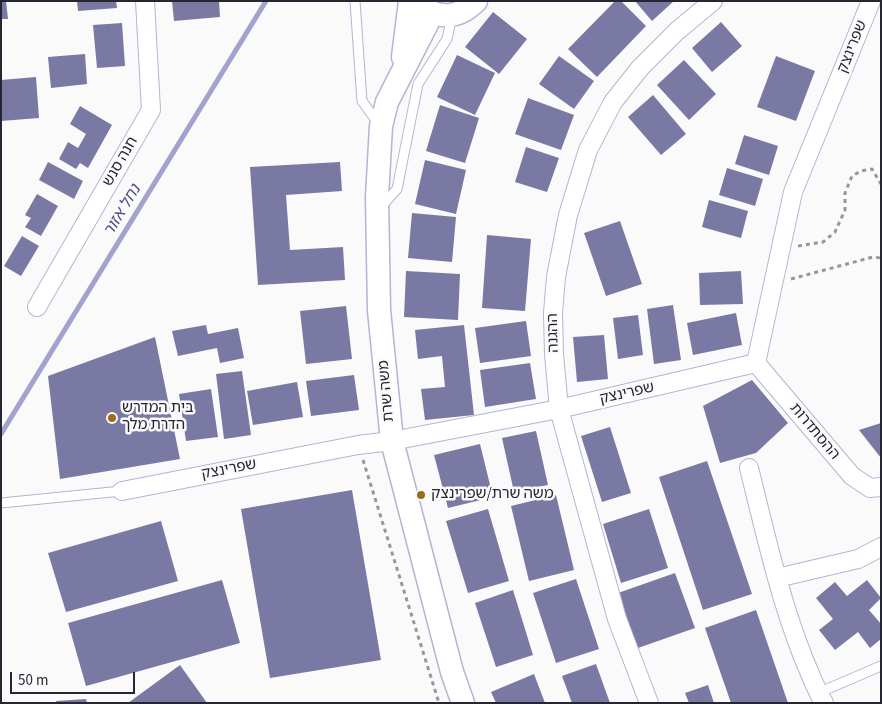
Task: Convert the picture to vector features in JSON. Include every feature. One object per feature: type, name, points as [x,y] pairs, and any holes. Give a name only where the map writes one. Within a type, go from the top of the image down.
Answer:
[{"type":"street","name":"חנה סנש","points":[[37,307],[151,110],[145,1]]},
{"type":"street","name":"משה שרת","points":[[400,73],[410,1]]},
{"type":"street","points":[[433,10],[465,11],[476,1]]},
{"type":"street","name":"ההגנה","points":[[649,703],[617,619],[560,409],[553,313],[556,277],[568,215],[588,150],[612,102],[640,68],[677,31],[713,1]]},
{"type":"street","name":"שפרינצק","points":[[122,491],[358,445],[392,441],[560,409],[756,363],[793,192],[871,1]]},
{"type":"street","name":"משה שרת","points":[[433,10],[386,102],[381,126],[377,211],[379,310],[392,441],[452,672],[463,703]]},
{"type":"street","name":"ההסתדרות","points":[[756,363],[852,476],[870,488],[881,487]]},
{"type":"street","points":[[749,468],[777,578],[794,634],[821,698]]},
{"type":"street","points":[[777,578],[858,559],[881,547]]},
{"type":"lane","points":[[355,1],[362,102],[381,126]]},
{"type":"lane","points":[[377,211],[397,189],[418,84],[447,39],[433,10]]},
{"type":"lane","points":[[1,503],[122,491]]},
{"type":"lane","points":[[821,698],[881,666]]},
{"type":"path","points":[[780,250],[823,242],[835,232],[845,210],[845,193],[852,176],[861,171],[872,169],[881,184]]},
{"type":"path","points":[[773,283],[873,257],[881,258]]},
{"type":"path","points":[[358,445],[439,703]]},
{"type":"building","points":[[1,1],[6,1],[8,19],[1,19]]},
{"type":"building","points":[[77,1],[116,1],[117,8],[78,11]]},
{"type":"building","points":[[172,1],[219,1],[220,17],[174,21]]},
{"type":"building","points":[[615,1],[621,1],[646,26],[597,77],[568,49]]},
{"type":"building","points":[[635,1],[674,1],[652,21]]},
{"type":"building","points":[[493,12],[527,39],[499,74],[465,47]]},
{"type":"building","points":[[721,22],[742,46],[712,72],[692,48]]},
{"type":"building","points":[[122,23],[125,66],[97,68],[93,25]]},
{"type":"building","points":[[85,54],[87,84],[51,88],[48,57]]},
{"type":"building","points":[[457,55],[495,73],[475,115],[437,97]]},
{"type":"building","points":[[559,56],[594,81],[574,109],[539,84]]},
{"type":"building","points":[[776,56],[815,71],[796,121],[757,107]]},
{"type":"building","points":[[684,60],[716,94],[689,120],[657,85]]},
{"type":"building","points":[[36,77],[39,118],[1,121],[1,80]]},
{"type":"building","points":[[653,95],[686,134],[661,155],[628,117]]},
{"type":"building","points":[[528,98],[574,115],[561,150],[515,134]]},
{"type":"building","points":[[440,105],[479,118],[465,163],[426,151]]},
{"type":"building","points":[[80,106],[112,125],[88,168],[80,163],[76,169],[59,159],[68,142],[78,148],[86,134],[70,124]]},
{"type":"building","points":[[744,135],[778,146],[769,175],[735,164]]},
{"type":"building","points":[[526,147],[559,158],[547,192],[515,182]]},
{"type":"building","points":[[425,160],[466,170],[456,214],[415,204]]},
{"type":"building","points":[[48,162],[83,181],[74,199],[39,180]]},
{"type":"building","points":[[340,162],[342,191],[286,195],[290,250],[343,247],[345,280],[258,285],[250,167]]},
{"type":"building","points":[[727,168],[763,179],[755,206],[719,195]]},
{"type":"building","points":[[37,194],[58,206],[41,236],[25,227],[31,218],[25,215]]},
{"type":"building","points":[[709,200],[748,211],[741,238],[702,227]]},
{"type":"building","points":[[412,213],[456,217],[452,262],[408,258]]},
{"type":"building","points":[[620,221],[642,284],[606,296],[584,233]]},
{"type":"building","points":[[487,235],[531,239],[525,311],[482,308]]},
{"type":"building","points":[[22,236],[39,246],[21,276],[4,266]]},
{"type":"building","points":[[406,271],[460,274],[458,320],[404,317]]},
{"type":"building","points":[[741,271],[743,304],[700,305],[699,273]]},
{"type":"building","points":[[673,305],[681,360],[654,364],[647,309]]},
{"type":"building","points":[[346,306],[352,359],[306,364],[300,311]]},
{"type":"building","points":[[736,313],[742,345],[693,355],[687,323]]},
{"type":"building","points":[[638,315],[643,355],[618,359],[613,318]]},
{"type":"building","points":[[526,321],[531,356],[480,363],[475,328]]},
{"type":"building","points":[[206,325],[208,334],[238,328],[244,358],[220,363],[217,348],[178,356],[172,331]]},
{"type":"building","points":[[464,325],[474,415],[425,420],[421,389],[445,387],[442,356],[418,359],[415,330]]},
{"type":"building","points":[[604,335],[608,379],[577,382],[573,337]]},
{"type":"building","name":"בית המדרש הדרת מלך","points":[[155,337],[180,459],[60,479],[48,376]]},
{"type":"building","points":[[530,363],[536,399],[485,407],[480,370]]},
{"type":"building","points":[[242,371],[251,435],[224,439],[216,374]]},
{"type":"building","points":[[354,375],[359,410],[311,416],[306,381]]},
{"type":"building","points":[[752,380],[788,423],[756,453],[720,463],[703,406]]},
{"type":"building","points":[[297,382],[303,417],[253,425],[247,391]]},
{"type":"building","points":[[211,389],[218,437],[186,441],[179,394]]},
{"type":"building","points":[[881,423],[881,458],[859,430]]},
{"type":"building","points":[[610,427],[631,493],[602,502],[581,436]]},
{"type":"building","points":[[536,431],[548,485],[514,492],[502,438]]},
{"type":"building","points":[[480,444],[493,497],[448,508],[434,455]]},
{"type":"building","points":[[707,461],[752,594],[703,610],[659,477]]},
{"type":"building","points":[[352,490],[381,660],[270,678],[241,509]]},
{"type":"building","points":[[556,495],[574,570],[529,581],[511,506]]},
{"type":"building","points":[[488,509],[509,581],[468,593],[446,521]]},
{"type":"building","points":[[649,509],[668,568],[621,583],[603,524]]},
{"type":"building","points":[[161,521],[178,581],[66,612],[48,553]]},
{"type":"building","points":[[675,573],[695,628],[638,648],[618,593]]},
{"type":"building","points":[[576,579],[599,649],[556,663],[533,593]]},
{"type":"building","points":[[222,580],[240,643],[86,686],[68,623]]},
{"type":"building","points":[[867,580],[881,598],[869,610],[881,624],[881,639],[870,648],[858,632],[835,650],[819,630],[833,619],[816,598],[835,582],[847,596]]},
{"type":"building","points":[[513,590],[533,655],[496,667],[475,603]]},
{"type":"building","points":[[756,610],[788,703],[731,703],[705,628]]},
{"type":"building","points":[[596,664],[610,703],[572,703],[562,676]]},
{"type":"building","points":[[180,665],[207,703],[128,703]]},
{"type":"building","points":[[534,674],[545,703],[496,703],[491,692]]},
{"type":"building","points":[[708,685],[714,703],[689,703],[685,693]]},
{"type":"building","points":[[86,699],[87,703],[57,703],[56,701]]},
{"type":"waterway","name":"נחל אזור","points":[[1,434],[266,1]]},
{"type":"place","name":"בית המדרש הדרת מלך","points":[[112,418]]},
{"type":"place","name":"משה שרת/שפרינצק","points":[[421,495]]}]
